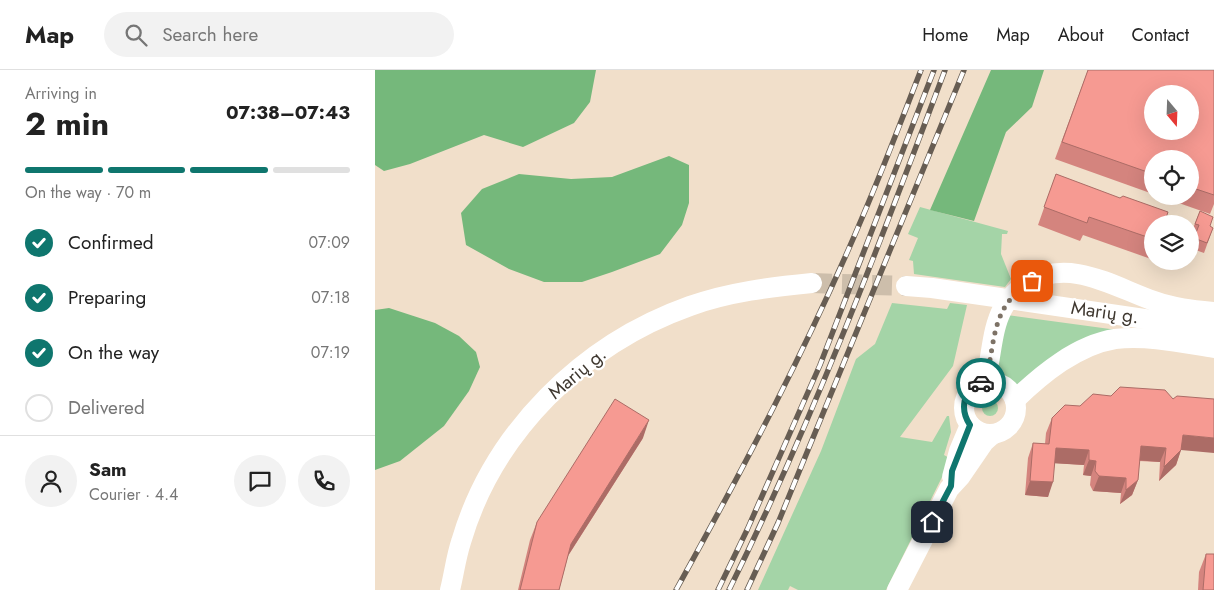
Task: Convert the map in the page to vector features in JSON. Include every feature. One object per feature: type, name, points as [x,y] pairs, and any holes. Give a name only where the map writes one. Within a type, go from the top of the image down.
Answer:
[{"type":"street","points":[[985,382],[990,365],[997,320],[1004,307],[1012,295],[1023,286],[1047,275],[1065,272],[1087,275],[1162,304],[1214,312]]},
{"type":"street","name":"Marių g.","points":[[451,590],[461,542],[475,504],[496,463],[525,421],[557,387],[600,351],[646,325],[690,306],[769,287],[812,283]]},
{"type":"street","name":"Marių g.","points":[[906,286],[932,288],[1214,329]]},
{"type":"street","points":[[1015,400],[1057,366],[1081,350],[1098,344],[1133,338],[1214,348]]},
{"type":"street","points":[[985,382],[995,382],[1004,385],[1011,392],[1015,400],[1017,410],[1014,418],[1002,432],[985,434],[977,431],[965,418],[963,408],[969,391],[985,382]]},
{"type":"street","points":[[951,486],[952,471],[970,425]]},
{"type":"street","points":[[897,590],[951,486],[984,442],[993,434]]},
{"type":"green space","points":[[375,70],[596,70],[590,102],[574,123],[523,147],[484,135],[410,164],[384,171],[375,165]]},
{"type":"green space","points":[[991,70],[1044,70],[1032,107],[1006,132],[974,221],[930,210]]},
{"type":"green space","points":[[669,156],[689,165],[689,203],[682,225],[660,254],[582,282],[544,282],[509,269],[466,245],[461,213],[482,189],[519,174],[571,179],[612,177]]},
{"type":"green space","points":[[920,207],[1008,231],[1007,234],[1002,234],[1001,254],[1011,279],[1005,287],[914,274],[913,261],[909,260],[918,238],[908,234]]},
{"type":"green space","points":[[892,303],[947,309],[950,303],[967,305],[953,366],[900,437],[932,442],[947,416],[949,416],[951,432],[944,455],[951,459],[886,590],[798,590],[790,586],[788,590],[758,590],[821,451],[856,359],[875,344]]},
{"type":"green space","points":[[389,308],[435,323],[459,336],[476,352],[480,367],[469,391],[444,426],[400,461],[375,470],[375,310]]},
{"type":"green space","points":[[1007,315],[1132,332],[1018,389],[1011,380],[996,374]]},
{"type":"green space","points":[[987,400],[993,400],[998,405],[996,414],[987,416],[982,411],[982,405]]},
{"type":"building","points":[[1088,70],[1214,70],[1214,195],[1199,190],[1199,150],[1144,150],[1144,171],[1062,142]]},
{"type":"building","points":[[1056,174],[1120,198],[1123,196],[1168,212],[1167,215],[1144,215],[1144,236],[1089,217],[1087,223],[1044,207]]},
{"type":"building","points":[[1200,211],[1213,217],[1210,226],[1213,228],[1207,243],[1199,240]]},
{"type":"building","points":[[1120,387],[1165,390],[1173,399],[1177,396],[1214,399],[1214,438],[1183,435],[1181,450],[1164,467],[1166,448],[1141,446],[1138,480],[1126,490],[1126,478],[1099,476],[1095,471],[1096,461],[1089,460],[1089,450],[1056,448],[1053,482],[1030,481],[1033,443],[1049,444],[1052,418],[1065,405],[1080,406],[1093,394],[1111,396]]},
{"type":"building","points":[[615,399],[649,420],[571,544],[559,590],[520,590],[537,522]]},
{"type":"building","points":[[1206,554],[1214,554],[1214,590],[1203,590]]},
{"type":"tunnel","points":[[812,283],[906,286]]},
{"type":"railway","points":[[676,590],[750,453],[820,313],[870,200],[921,70]]},
{"type":"railway","points":[[718,590],[747,530],[820,365],[934,70]]},
{"type":"railway","points":[[729,590],[816,398],[870,268],[945,70]]},
{"type":"railway","points":[[747,590],[778,523],[964,70]]},
{"type":"way so far","points":[[981,383],[985,382],[990,365],[997,320],[1012,295],[1032,281]]},
{"type":"route","points":[[932,522],[951,486],[952,471],[970,425],[965,418],[963,408],[965,399],[969,391],[981,383]]}]
